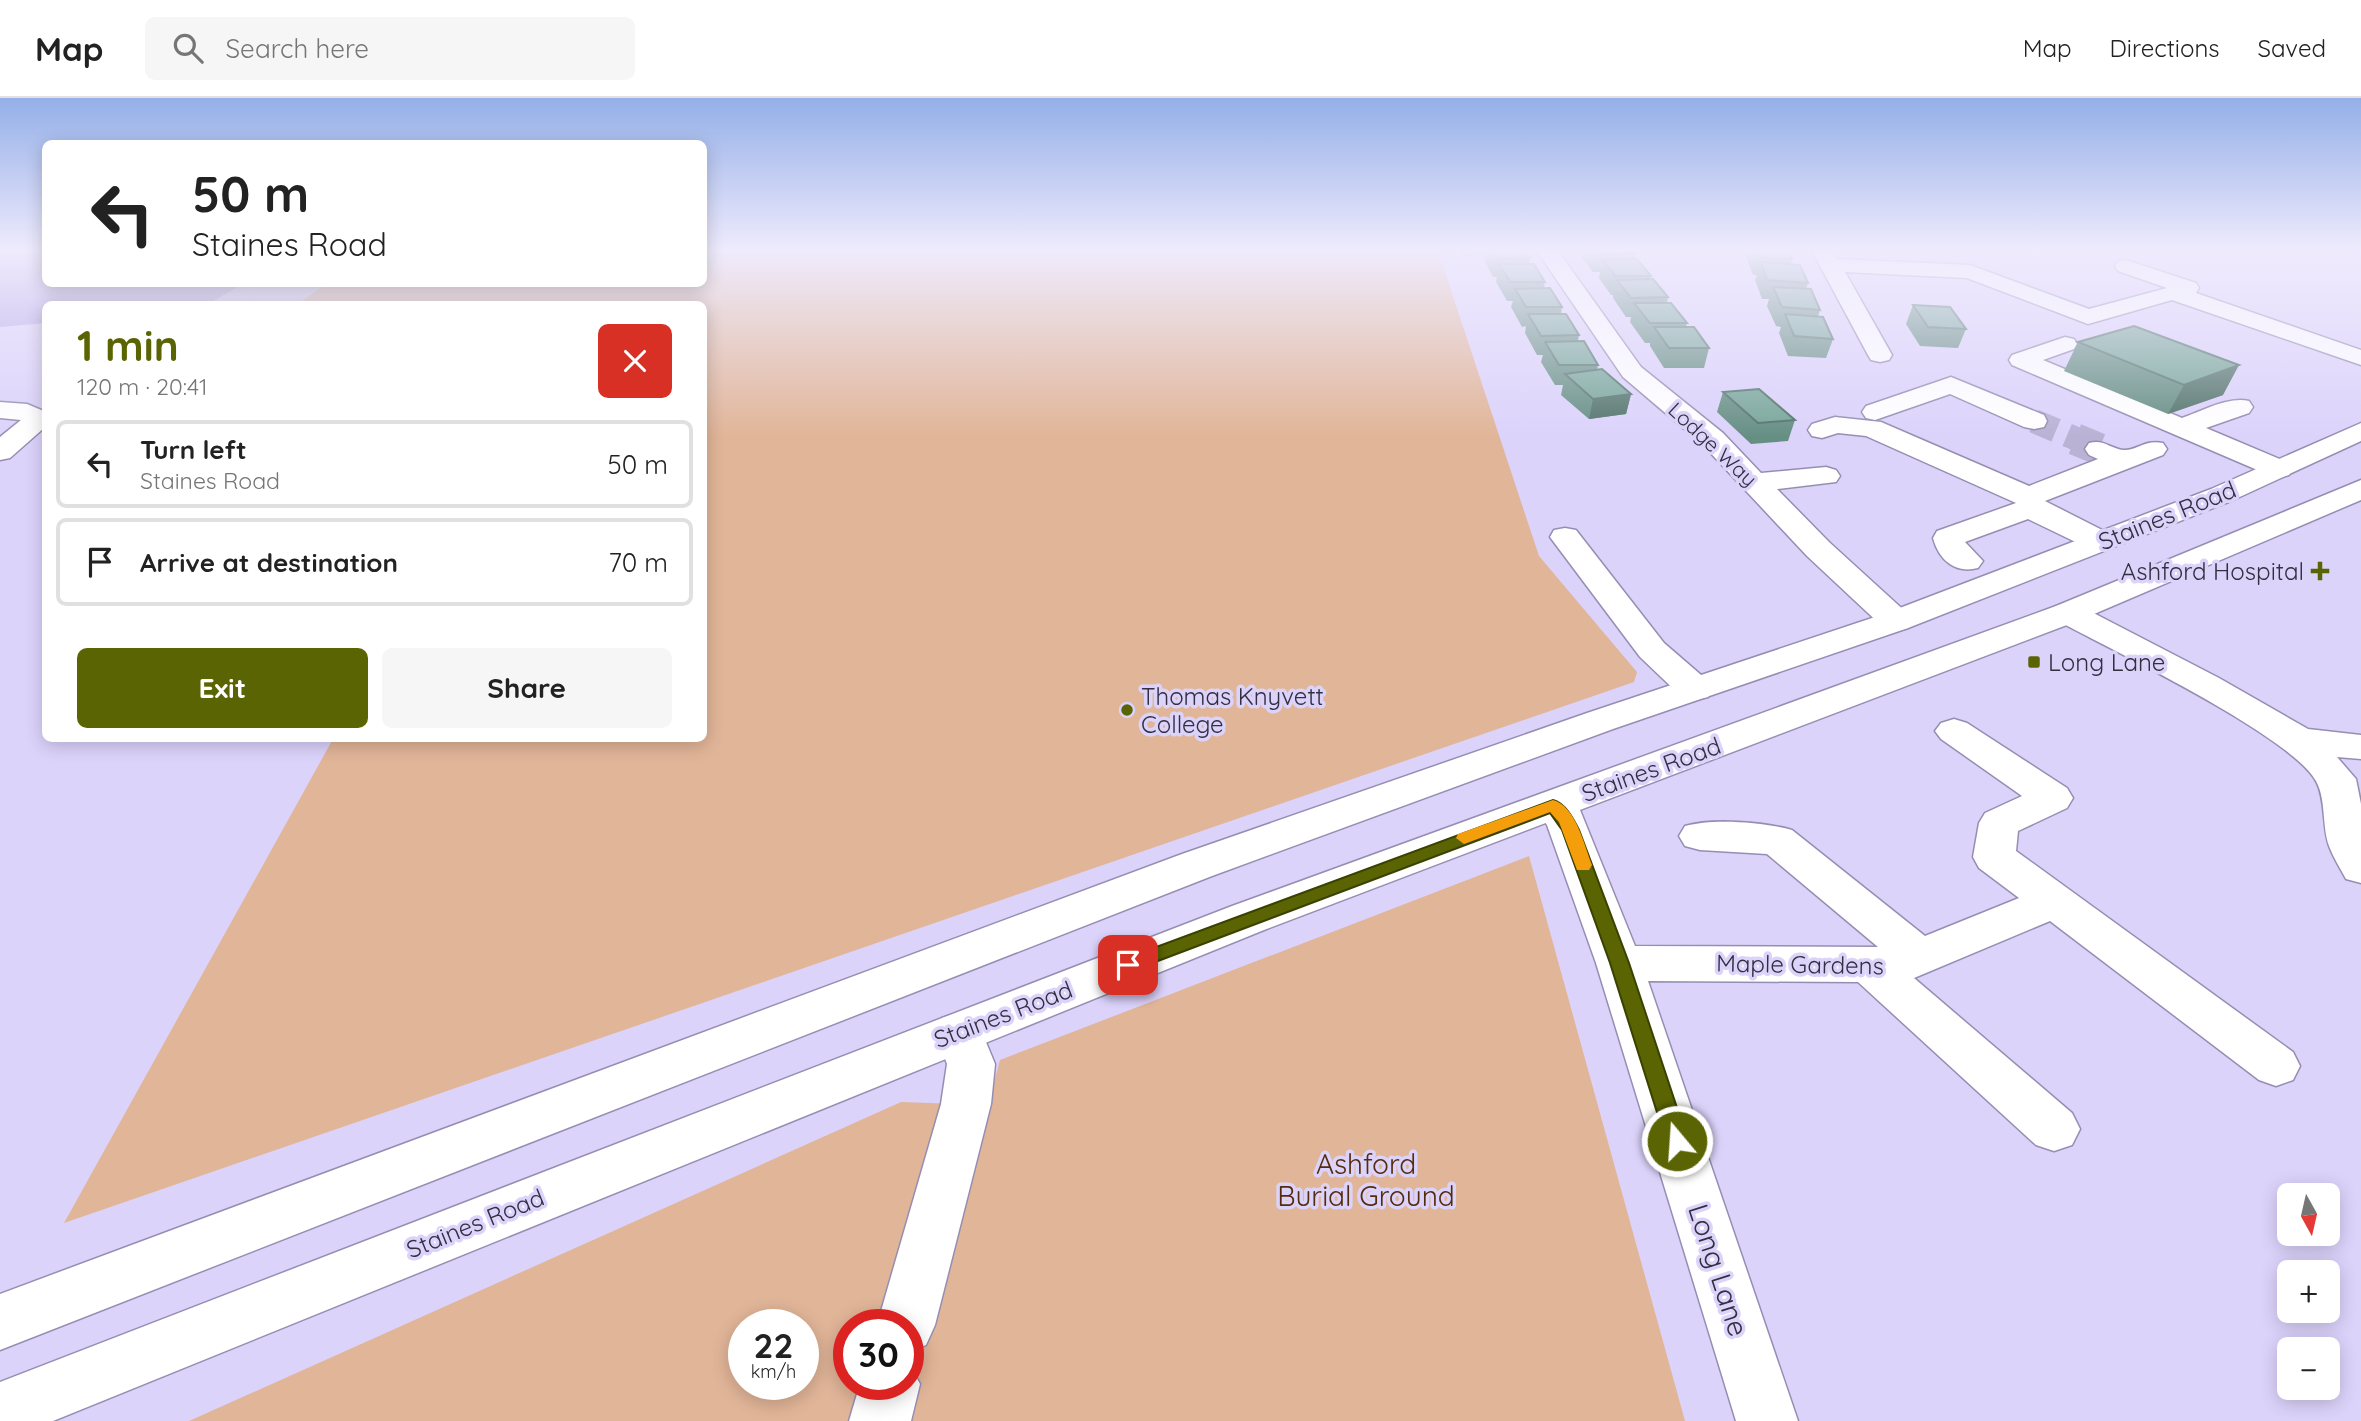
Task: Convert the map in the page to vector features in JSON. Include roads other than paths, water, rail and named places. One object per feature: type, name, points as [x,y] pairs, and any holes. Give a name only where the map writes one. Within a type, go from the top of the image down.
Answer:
[{"type":"main road","name":"Lodge Way","points":[[1590,313],[1632,372],[1713,439],[1818,549],[1896,621]]},
{"type":"main road","points":[[1856,313],[1880,355]]},
{"type":"main road","points":[[2077,313],[2088,317],[2103,313]]},
{"type":"main road","points":[[2231,313],[2361,358]]},
{"type":"main road","points":[[2065,344],[2021,360],[2279,468]]},
{"type":"main road","points":[[1854,353],[1906,356]]},
{"type":"main road","points":[[1875,412],[1983,375]]},
{"type":"main road","points":[[1951,385],[2034,421]]},
{"type":"main road","points":[[2180,428],[2240,407]]},
{"type":"main road","points":[[0,410],[27,412],[36,418],[0,452]]},
{"type":"main road","points":[[1822,430],[1835,425],[1871,428],[2032,503],[2101,542]]},
{"type":"main road","name":"Staines Road","points":[[0,1322],[1197,865],[1896,621],[2221,495],[2361,431]]},
{"type":"main road","points":[[1967,561],[1952,551],[1948,538],[2023,510],[2110,455],[2153,449]]},
{"type":"main road","points":[[1755,482],[1826,476]]},
{"type":"main road","name":"Staines Road","points":[[0,1412],[1248,918],[2068,613],[2361,489]]},
{"type":"main road","points":[[1565,537],[1652,650],[1695,689]]},
{"type":"main road","points":[[2068,613],[2206,685],[2299,740],[2336,779],[2349,845],[2361,869]]},
{"type":"main road","points":[[1954,731],[2053,798],[1999,823],[1994,857],[2276,1066]]},
{"type":"main road","points":[[2299,740],[2361,747]]},
{"type":"main road","name":"Long Lane","points":[[1553,805],[1566,820],[1619,963],[1767,1421]]},
{"type":"main road","points":[[1700,836],[1777,840],[1920,957]]},
{"type":"main road","name":"Maple Gardens","points":[[1619,963],[1900,965],[2053,902]]},
{"type":"main road","points":[[1866,963],[2054,1129]]},
{"type":"main road","points":[[910,1309],[966,1104],[971,1064],[959,1032]]},
{"type":"main road","points":[[880,1421],[886,1400]]},
{"type":"tunnel","points":[[2034,421],[2079,440]]},
{"type":"tunnel","points":[[2075,439],[2099,449]]},
{"type":"place","name":"Ashford Hospital","points":[[2320,571]]},
{"type":"place","name":"Long Lane","points":[[2034,662]]},
{"type":"place","name":"Thomas Knyvett College","points":[[1127,710]]},
{"type":"park label","name":"Ashford Burial Ground","points":[[1366,1179]]}]
